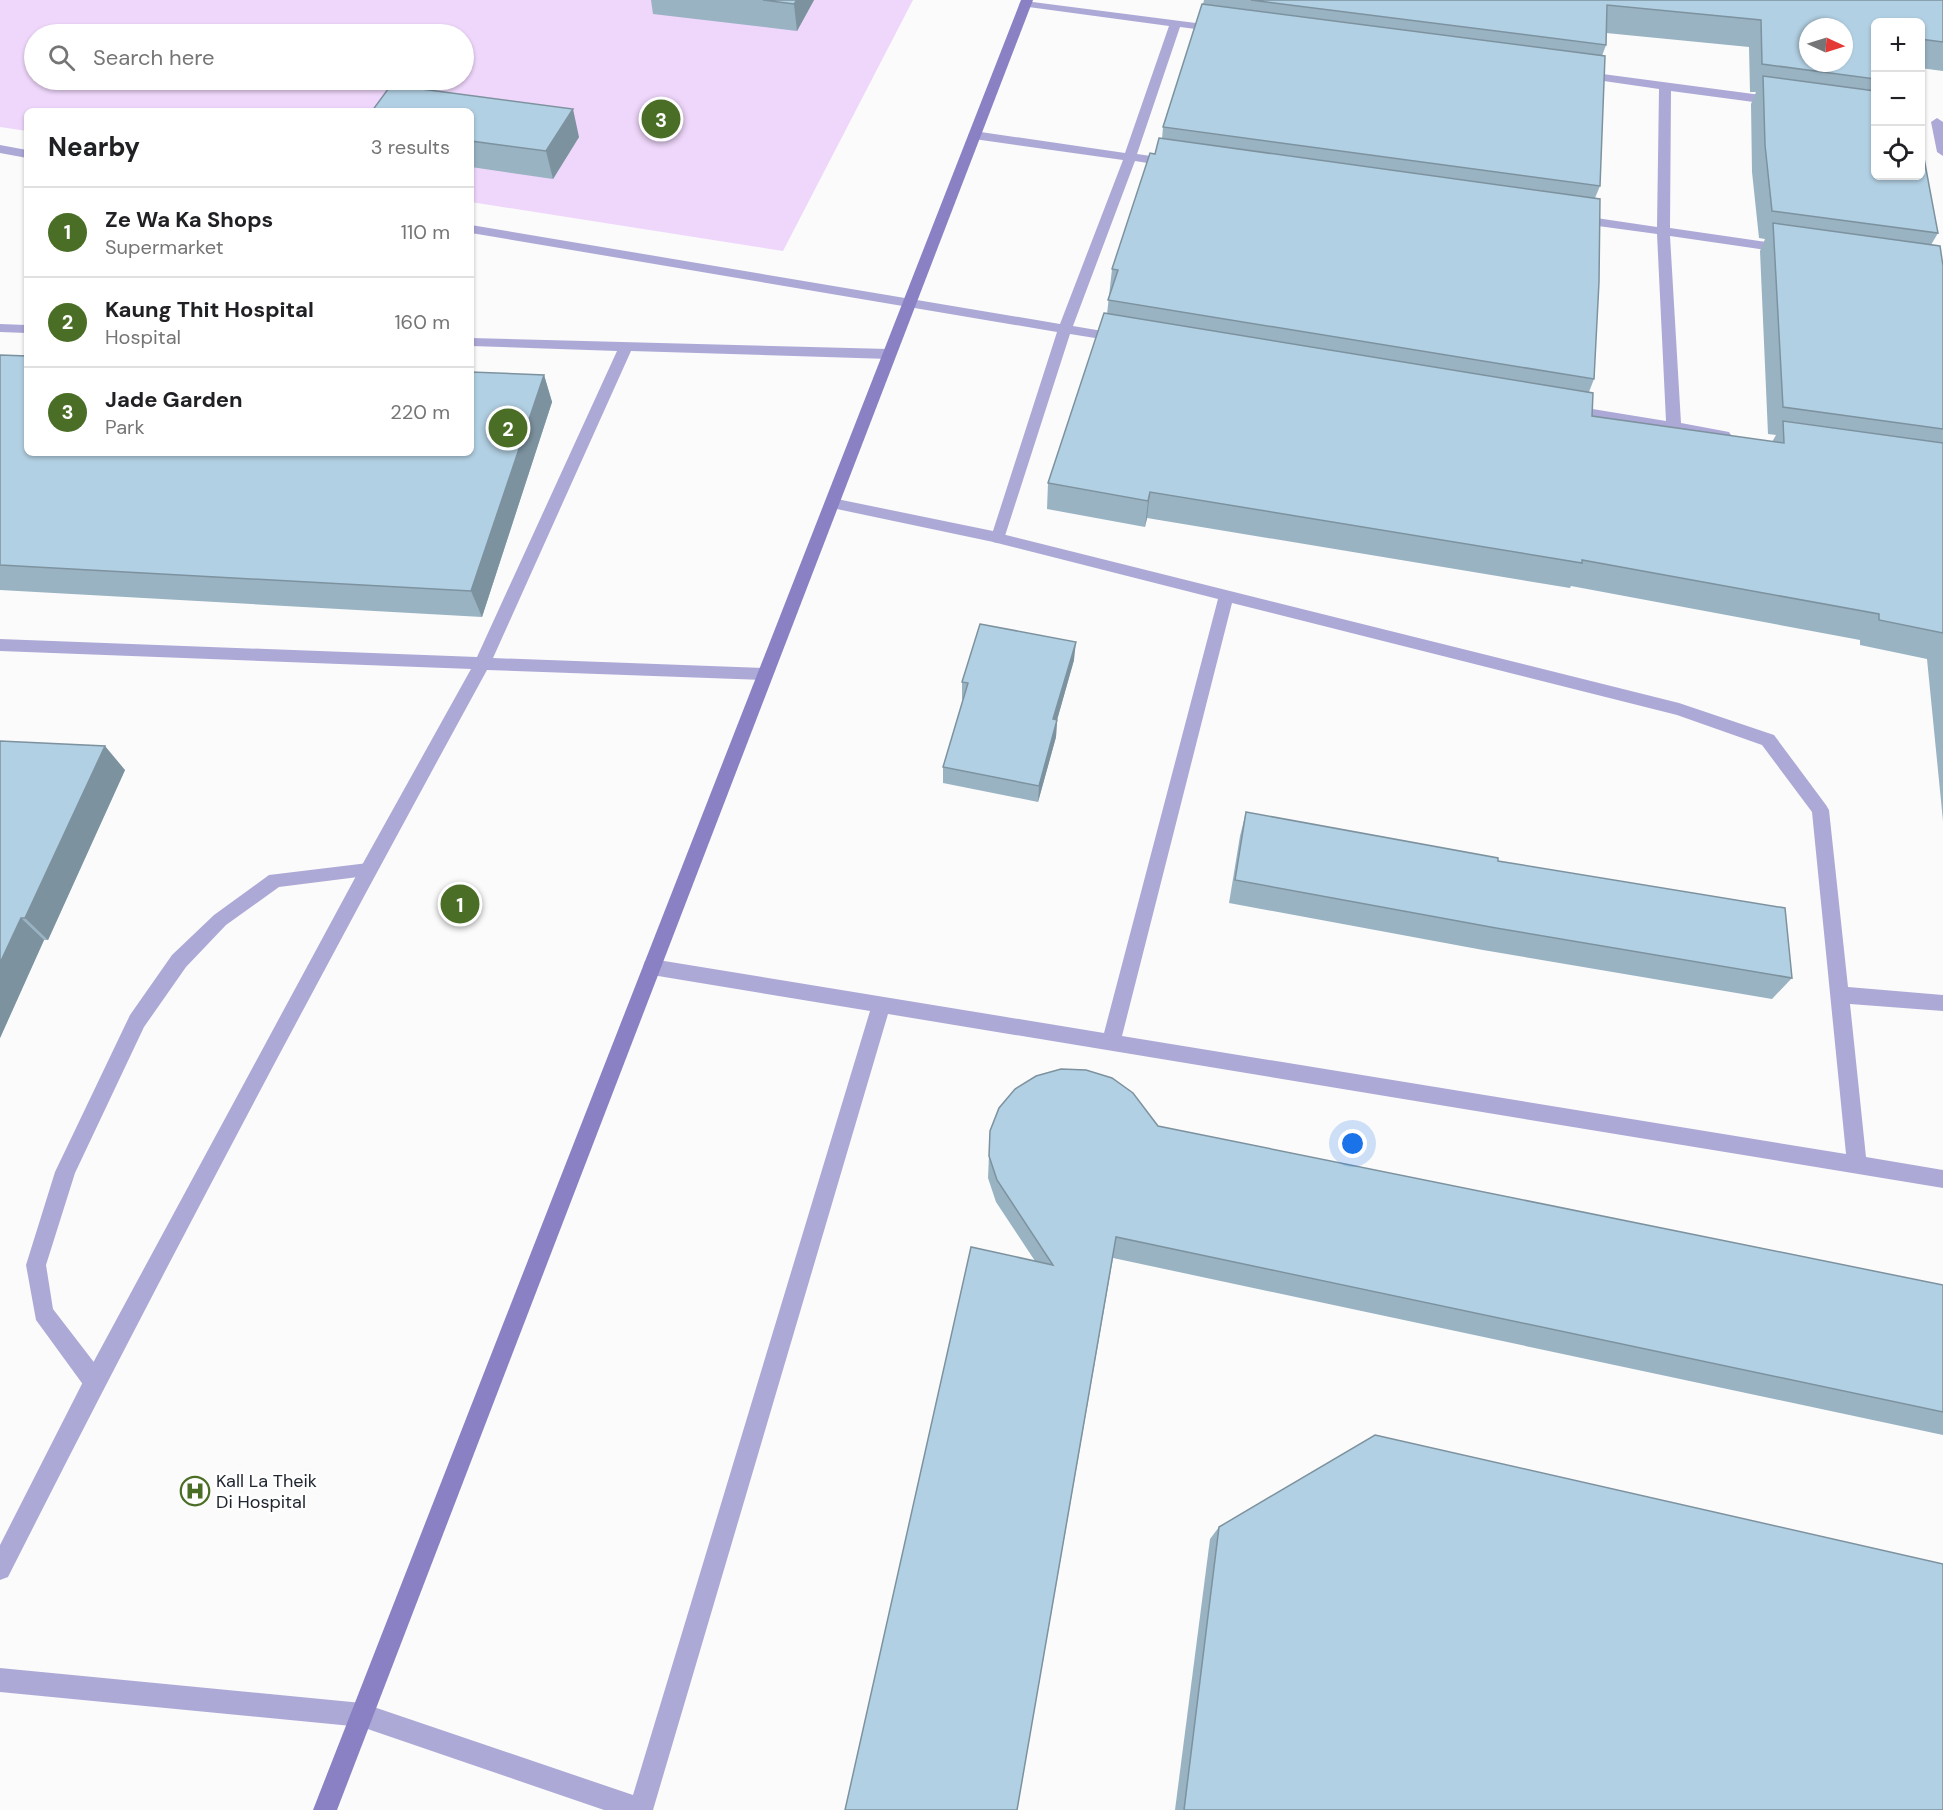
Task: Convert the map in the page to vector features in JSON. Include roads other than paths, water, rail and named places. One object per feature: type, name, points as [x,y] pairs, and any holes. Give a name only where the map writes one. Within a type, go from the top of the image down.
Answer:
[{"type":"street","points":[[325,1810],[1026,2],[1234,31]]},
{"type":"street","points":[[998,538],[1065,329],[1130,157],[1176,23]]},
{"type":"street","points":[[1572,74],[1794,103]]},
{"type":"street","points":[[1665,86],[1663,232],[1674,427]]},
{"type":"street","points":[[1925,120],[1940,122],[1943,152]]},
{"type":"street","points":[[974,135],[1190,165]]},
{"type":"street","points":[[0,149],[24,153]]},
{"type":"street","points":[[1557,217],[1803,251]]},
{"type":"street","points":[[474,230],[1136,340]]},
{"type":"street","points":[[0,328],[24,329]]},
{"type":"street","points":[[474,342],[889,354]]},
{"type":"street","points":[[0,1569],[95,1382],[368,870],[483,662],[626,347]]},
{"type":"street","points":[[1557,408],[1743,438]]},
{"type":"street","points":[[832,503],[998,538],[1679,709],[1768,740],[1820,810],[1857,1165]]},
{"type":"street","points":[[1111,1043],[1226,597]]},
{"type":"street","points":[[0,645],[765,674]]},
{"type":"street","points":[[95,1382],[43,1313],[36,1264],[64,1172],[137,1020],[179,961],[220,920],[275,880],[368,870]]},
{"type":"street","points":[[652,967],[1943,1179]]},
{"type":"street","points":[[1839,994],[1943,1002]]},
{"type":"street","points":[[0,1680],[362,1715],[640,1810],[881,1005]]},
{"type":"place","name":"Jade Garden","points":[[661,119]]},
{"type":"place","name":"Kaung Thit Hospital","points":[[508,428]]},
{"type":"place","name":"Ze Wa Ka Shops","points":[[460,904]]},
{"type":"place","name":"Kall La Theik Di Hospital","points":[[195,1491]]}]
